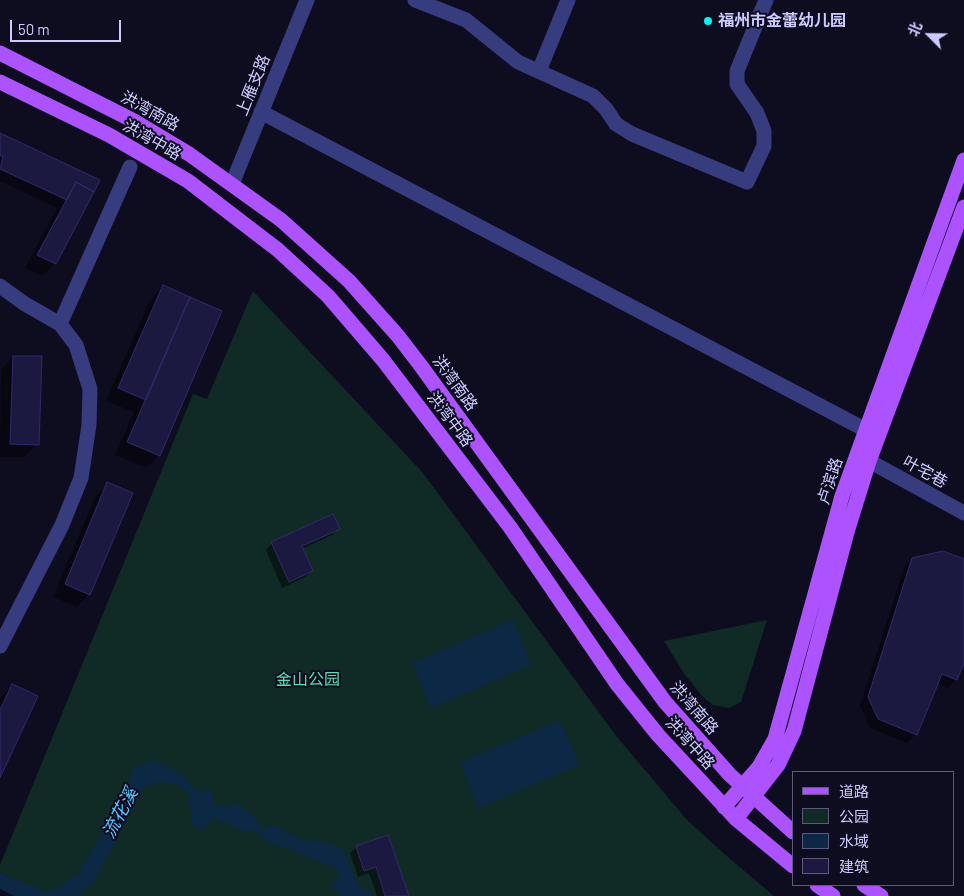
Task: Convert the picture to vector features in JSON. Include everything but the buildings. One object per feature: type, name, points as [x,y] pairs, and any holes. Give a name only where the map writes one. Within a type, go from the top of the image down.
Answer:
[{"type":"main road","name":"洪湾南路","points":[[0,53],[134,121],[189,154],[303,238],[350,281],[379,313],[450,405],[660,696],[742,787],[792,831]]},
{"type":"main road","name":"洪湾中路","points":[[0,82],[109,135],[188,181],[278,250],[328,296],[383,360],[510,527],[617,684],[658,734],[724,807],[792,865]]},
{"type":"main road","name":"卢滨路","points":[[724,807],[759,767],[775,739],[842,496],[964,160]]},
{"type":"main road","points":[[736,819],[754,798],[782,759],[794,731],[847,532],[869,461],[964,207]]},
{"type":"main road","points":[[819,886],[833,896]]},
{"type":"main road","points":[[866,886],[881,896]]},
{"type":"street","name":"上雁支路","points":[[232,184],[307,0]]},
{"type":"street","points":[[416,0],[466,20],[518,62],[593,96],[606,109],[616,124],[632,134],[747,182],[764,146],[764,131],[757,113],[737,84],[737,71],[766,0]]},
{"type":"street","points":[[539,71],[568,0]]},
{"type":"street","points":[[261,112],[866,430]]},
{"type":"street","points":[[60,324],[130,167]]},
{"type":"street","points":[[0,286],[25,304],[60,324],[76,345],[90,389],[89,425],[81,478],[62,525],[0,646]]},
{"type":"street","name":"叶宅巷","points":[[869,461],[964,513]]},
{"type":"green space","name":"金山公园","points":[[253,291],[423,473],[617,737],[687,820],[774,896],[32,896],[23,883],[0,873],[0,865],[193,394],[207,399]]},
{"type":"green space","points":[[767,620],[741,702],[729,708],[713,705],[702,696],[683,672],[664,641]]},
{"type":"water","points":[[513,620],[531,665],[431,708],[412,663]]},
{"type":"water","points":[[560,720],[579,765],[479,808],[460,763]]},
{"type":"water","name":"流花溪","points":[[154,760],[185,776],[192,788],[199,791],[212,790],[211,798],[216,806],[238,804],[259,821],[259,825],[264,830],[273,825],[302,840],[330,843],[344,851],[359,887],[372,892],[371,896],[343,896],[334,890],[332,885],[340,876],[339,871],[334,867],[274,844],[260,836],[254,829],[247,832],[220,821],[213,816],[203,831],[192,825],[189,792],[175,783],[158,782],[145,786],[93,883],[77,896],[14,896],[0,889],[0,873],[46,892],[58,888],[79,873],[118,804],[135,767]]},
{"type":"place","name":"福州市金蕾幼儿园","points":[[708,21]]}]
